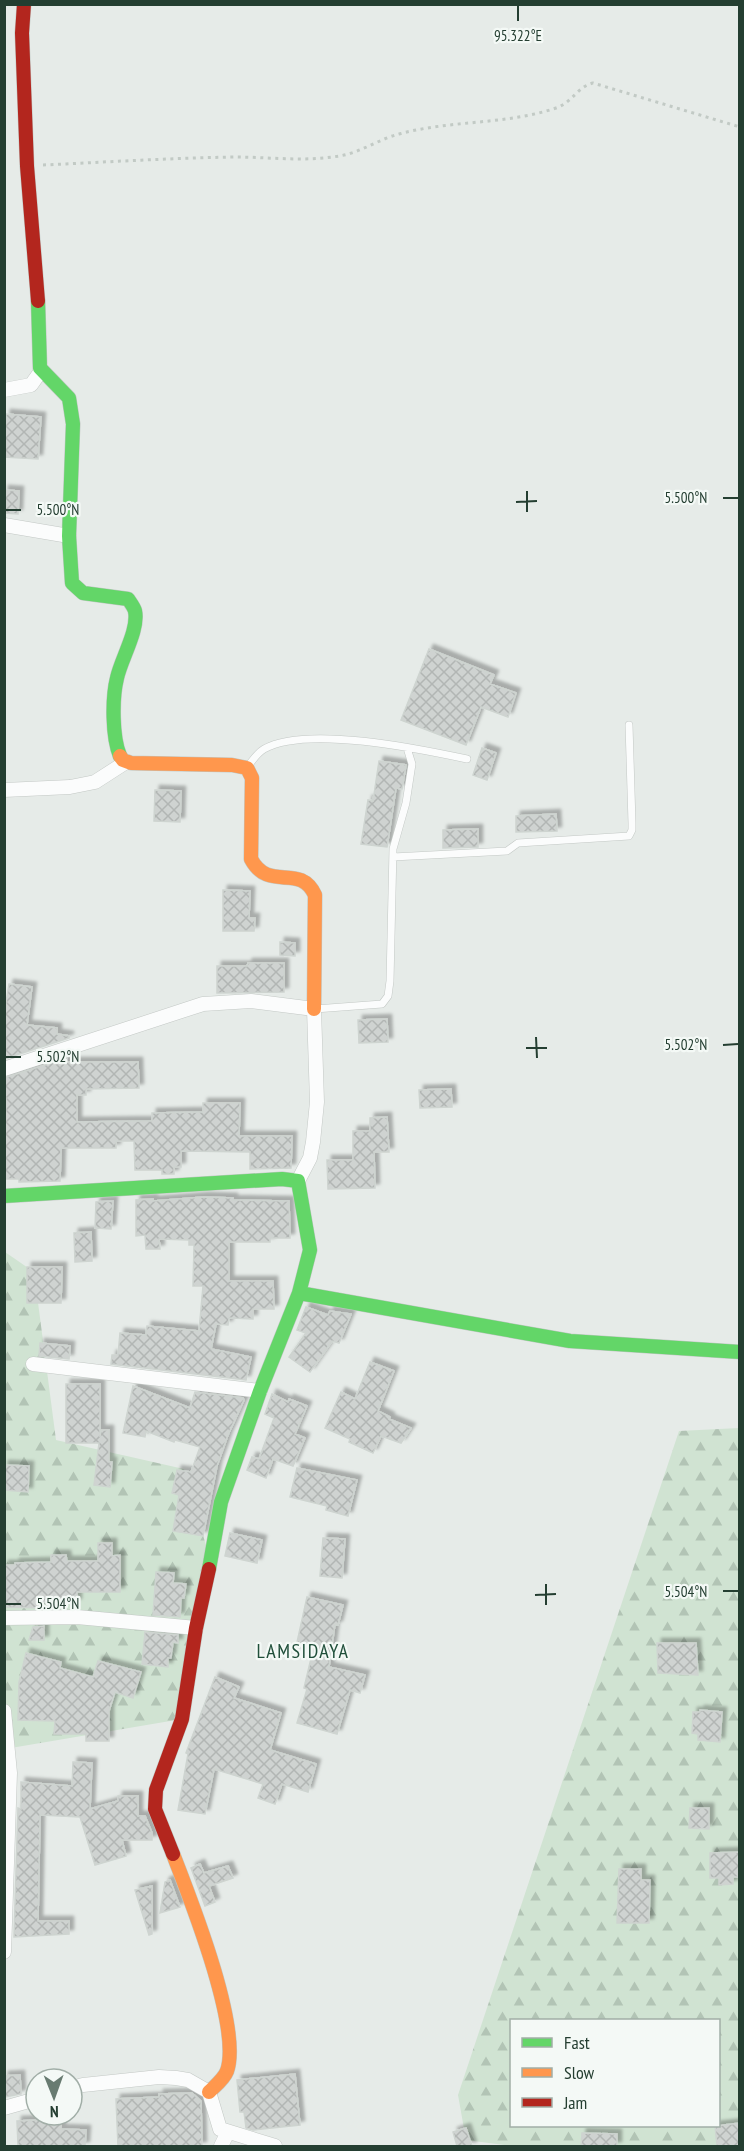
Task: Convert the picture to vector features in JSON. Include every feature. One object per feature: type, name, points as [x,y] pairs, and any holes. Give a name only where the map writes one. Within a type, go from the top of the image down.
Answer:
[{"type":"street","points":[[24,4],[22,33],[27,166],[38,285],[38,350],[41,371],[64,391],[72,408],[69,536],[72,583],[83,593],[128,599],[135,610],[133,628],[117,679],[113,712],[117,752],[126,762]]},
{"type":"street","points":[[4,390],[31,385],[41,371]]},
{"type":"street","points":[[4,525],[69,536]]},
{"type":"street","points":[[4,790],[70,787],[95,782],[126,762],[232,765],[247,768],[252,778],[251,859],[253,866],[263,875],[304,879],[311,883],[315,895],[316,1102],[310,1158],[298,1181],[310,1250],[299,1293],[260,1391],[220,1502],[205,1595],[196,1628],[182,1719],[154,1800],[155,1809],[203,1936],[226,2018],[229,2059],[227,2071],[209,2092]]},
{"type":"street","points":[[4,1069],[203,1004],[251,1001],[314,1009]]},
{"type":"street","points":[[4,1196],[282,1179],[298,1181]]},
{"type":"street","points":[[299,1293],[570,1341],[740,1352]]},
{"type":"street","points":[[33,1364],[260,1391]]},
{"type":"street","points":[[4,1618],[77,1617],[196,1628]]},
{"type":"street","points":[[4,1712],[10,1755],[4,1952]]},
{"type":"street","points":[[84,2085],[159,2077],[188,2080],[209,2092],[220,2129]]},
{"type":"street","points":[[4,2108],[24,2102]]},
{"type":"street","points":[[220,2129],[228,2132],[221,2146]]},
{"type":"street","points":[[220,2129],[275,2146]]},
{"type":"lane","points":[[393,857],[507,851],[518,843],[629,836],[632,830],[629,725]]},
{"type":"lane","points":[[247,768],[257,754],[265,749],[290,741],[321,739],[407,748],[467,759]]},
{"type":"lane","points":[[314,1009],[382,1004],[388,996],[392,958],[393,849],[406,803],[412,764],[407,748]]},
{"type":"path","points":[[27,166],[206,158],[293,159],[340,156],[398,134],[467,122],[528,116],[570,102],[583,86],[593,83],[740,127]]},
{"type":"green space","points":[[5,1252],[34,1272],[56,1440],[184,1469],[211,1563],[182,1719],[5,1749]]},
{"type":"green space","points":[[739,1428],[739,2146],[511,2146],[466,2140],[458,2095],[679,1431]]},
{"type":"building","points":[[6,414],[41,417],[38,459],[4,457]]},
{"type":"building","points":[[4,490],[19,491],[18,514],[4,513]]},
{"type":"building","points":[[429,649],[494,675],[490,684],[516,693],[508,717],[481,707],[466,745],[401,720]]},
{"type":"building","points":[[482,748],[496,753],[487,780],[473,775]]},
{"type":"building","points":[[379,761],[406,765],[402,789],[396,788],[387,847],[361,844],[368,800],[373,801]]},
{"type":"building","points":[[155,790],[181,791],[180,822],[154,821]]},
{"type":"building","points":[[556,814],[557,831],[516,832],[516,816]]},
{"type":"building","points":[[478,829],[478,847],[443,848],[443,830]]},
{"type":"building","points":[[223,890],[250,891],[249,918],[255,918],[254,931],[223,931]]},
{"type":"building","points":[[280,942],[295,943],[295,956],[280,955]]},
{"type":"building","points":[[248,963],[284,963],[284,992],[217,993],[217,966],[247,966]]},
{"type":"building","points":[[9,984],[32,987],[27,1025],[57,1028],[57,1034],[69,1036],[69,1038],[4,1059],[4,1015]]},
{"type":"building","points":[[387,1019],[388,1042],[359,1043],[358,1020]]},
{"type":"building","points":[[67,1058],[66,1062],[138,1062],[139,1088],[86,1089],[86,1095],[77,1095],[77,1122],[152,1121],[152,1113],[203,1112],[203,1103],[240,1103],[239,1136],[292,1136],[291,1168],[250,1169],[250,1152],[181,1151],[181,1167],[174,1167],[174,1174],[162,1174],[162,1170],[135,1170],[134,1141],[116,1141],[116,1148],[61,1148],[60,1181],[19,1182],[19,1179],[4,1179],[6,1098],[4,1098],[4,1078]]},
{"type":"building","points":[[451,1089],[452,1107],[420,1108],[419,1090]]},
{"type":"building","points":[[387,1117],[389,1152],[374,1152],[375,1188],[328,1189],[327,1160],[353,1160],[353,1131],[370,1131],[370,1118]]},
{"type":"building","points":[[204,1197],[289,1201],[290,1238],[270,1238],[270,1242],[229,1242],[229,1281],[273,1281],[274,1309],[253,1309],[253,1319],[229,1318],[228,1325],[216,1324],[211,1349],[251,1357],[246,1380],[111,1364],[112,1355],[118,1355],[120,1333],[146,1335],[147,1326],[199,1331],[203,1286],[193,1286],[194,1245],[189,1245],[189,1240],[159,1239],[160,1249],[146,1249],[145,1235],[136,1236],[136,1200]]},
{"type":"building","points":[[113,1201],[111,1229],[95,1228],[96,1202]]},
{"type":"building","points":[[91,1232],[92,1261],[75,1262],[74,1233]]},
{"type":"building","points":[[27,1267],[62,1267],[61,1303],[27,1303]]},
{"type":"building","points":[[306,1307],[328,1315],[330,1311],[351,1314],[339,1343],[332,1341],[310,1372],[289,1357],[306,1333],[297,1330]]},
{"type":"building","points":[[40,1343],[70,1346],[69,1359],[39,1356]]},
{"type":"building","points":[[370,1362],[394,1371],[378,1411],[390,1417],[389,1419],[411,1428],[401,1443],[381,1436],[373,1453],[325,1428],[341,1392],[355,1399]]},
{"type":"building","points":[[66,1384],[100,1384],[100,1437],[101,1430],[109,1430],[109,1462],[112,1462],[110,1487],[94,1485],[99,1443],[66,1443]]},
{"type":"building","points":[[133,1386],[190,1408],[195,1392],[243,1398],[244,1400],[217,1466],[203,1536],[173,1531],[179,1495],[172,1493],[177,1470],[191,1472],[200,1447],[175,1440],[174,1442],[146,1431],[145,1437],[123,1433]]},
{"type":"building","points":[[272,1394],[288,1402],[289,1399],[307,1406],[295,1434],[305,1438],[293,1466],[273,1459],[266,1478],[247,1470],[252,1457],[259,1459],[274,1418],[265,1414]]},
{"type":"building","points":[[4,1465],[29,1466],[28,1492],[4,1490]]},
{"type":"building","points":[[297,1468],[357,1480],[348,1516],[326,1510],[327,1506],[290,1497]]},
{"type":"building","points":[[230,1533],[262,1540],[257,1563],[225,1556]]},
{"type":"building","points":[[323,1538],[345,1539],[342,1578],[320,1576]]},
{"type":"building","points":[[98,1543],[112,1543],[112,1556],[120,1555],[120,1592],[77,1592],[77,1603],[43,1602],[44,1608],[4,1607],[4,1565],[51,1562],[51,1555],[66,1555],[67,1561],[98,1561]]},
{"type":"building","points":[[156,1572],[174,1573],[173,1583],[186,1584],[184,1598],[181,1598],[180,1617],[153,1615]]},
{"type":"building","points":[[307,1597],[343,1605],[338,1625],[335,1624],[329,1667],[365,1675],[360,1693],[350,1690],[337,1734],[297,1723],[307,1689],[304,1688],[313,1650],[296,1647]]},
{"type":"building","points":[[44,1626],[44,1640],[29,1640],[33,1627]]},
{"type":"building","points":[[145,1632],[178,1635],[178,1643],[173,1642],[171,1658],[168,1658],[168,1667],[142,1664]]},
{"type":"building","points":[[657,1643],[696,1643],[698,1675],[658,1673]]},
{"type":"building","points":[[26,1653],[61,1662],[60,1668],[93,1677],[98,1661],[141,1672],[133,1698],[115,1692],[109,1711],[109,1741],[86,1741],[86,1734],[54,1734],[55,1721],[18,1720],[19,1682]]},
{"type":"building","points":[[215,1677],[239,1687],[234,1698],[281,1713],[270,1750],[316,1764],[308,1792],[282,1784],[275,1804],[258,1798],[263,1784],[214,1769],[205,1814],[178,1810],[188,1754],[186,1753]]},
{"type":"building","points":[[700,1710],[722,1712],[720,1742],[698,1740],[698,1734],[692,1733],[693,1712],[700,1712]]},
{"type":"building","points":[[73,1762],[92,1763],[90,1809],[118,1801],[118,1796],[138,1796],[138,1816],[145,1816],[152,1833],[152,1840],[122,1840],[126,1856],[95,1865],[80,1817],[40,1815],[38,1921],[69,1921],[69,1934],[14,1937],[18,1808],[21,1809],[21,1782],[72,1786]]},
{"type":"building","points":[[690,1808],[709,1808],[709,1829],[689,1828]]},
{"type":"building","points":[[740,1852],[740,1877],[733,1877],[733,1884],[719,1885],[719,1878],[710,1878],[710,1853]]},
{"type":"building","points":[[200,1864],[204,1873],[228,1866],[233,1878],[209,1886],[215,1902],[205,1906],[191,1868]]},
{"type":"building","points":[[619,1869],[641,1869],[641,1880],[650,1880],[649,1923],[617,1923]]},
{"type":"building","points":[[170,1880],[180,1907],[160,1913],[165,1882]]},
{"type":"building","points":[[152,1886],[152,1934],[149,1935],[135,1890]]},
{"type":"building","points":[[295,2074],[300,2125],[253,2130],[246,2128],[244,2112],[240,2112],[237,2080]]},
{"type":"building","points":[[20,2075],[21,2094],[4,2097],[4,2076]]},
{"type":"building","points":[[192,2093],[201,2101],[202,2146],[118,2146],[116,2099]]},
{"type":"building","points":[[17,2121],[24,2121],[24,2127],[86,2130],[85,2146],[18,2146]]},
{"type":"building","points":[[740,2123],[740,2146],[717,2146],[715,2127]]},
{"type":"building","points":[[466,2128],[472,2146],[457,2146],[453,2132]]},
{"type":"building","points":[[582,2133],[617,2134],[617,2146],[581,2146]]},
{"type":"traffic: fast","points":[[38,301],[40,368],[69,398],[73,424],[69,536],[72,583],[83,593],[128,599],[135,611],[134,627],[115,686],[114,728],[120,756]]},
{"type":"traffic: fast","points":[[4,1196],[282,1179],[298,1181],[310,1250],[299,1293],[260,1391],[221,1502],[209,1569]]},
{"type":"traffic: fast","points":[[299,1293],[570,1341],[740,1352]]},
{"type":"traffic: slow","points":[[120,756],[131,763],[232,765],[247,768],[252,778],[251,859],[258,869],[266,874],[301,880],[309,885],[315,895],[314,1009]]},
{"type":"traffic: slow","points":[[173,1854],[202,1931],[221,1995],[227,2025],[230,2051],[227,2071],[222,2080],[209,2092]]},
{"type":"traffic: jam","points":[[24,4],[22,33],[27,166],[38,301]]},
{"type":"traffic: jam","points":[[173,1854],[155,1809],[156,1790],[182,1719],[196,1628],[209,1569]]},
{"type":"district","name":"LAMSIDAYA","points":[[303,1651]]}]
